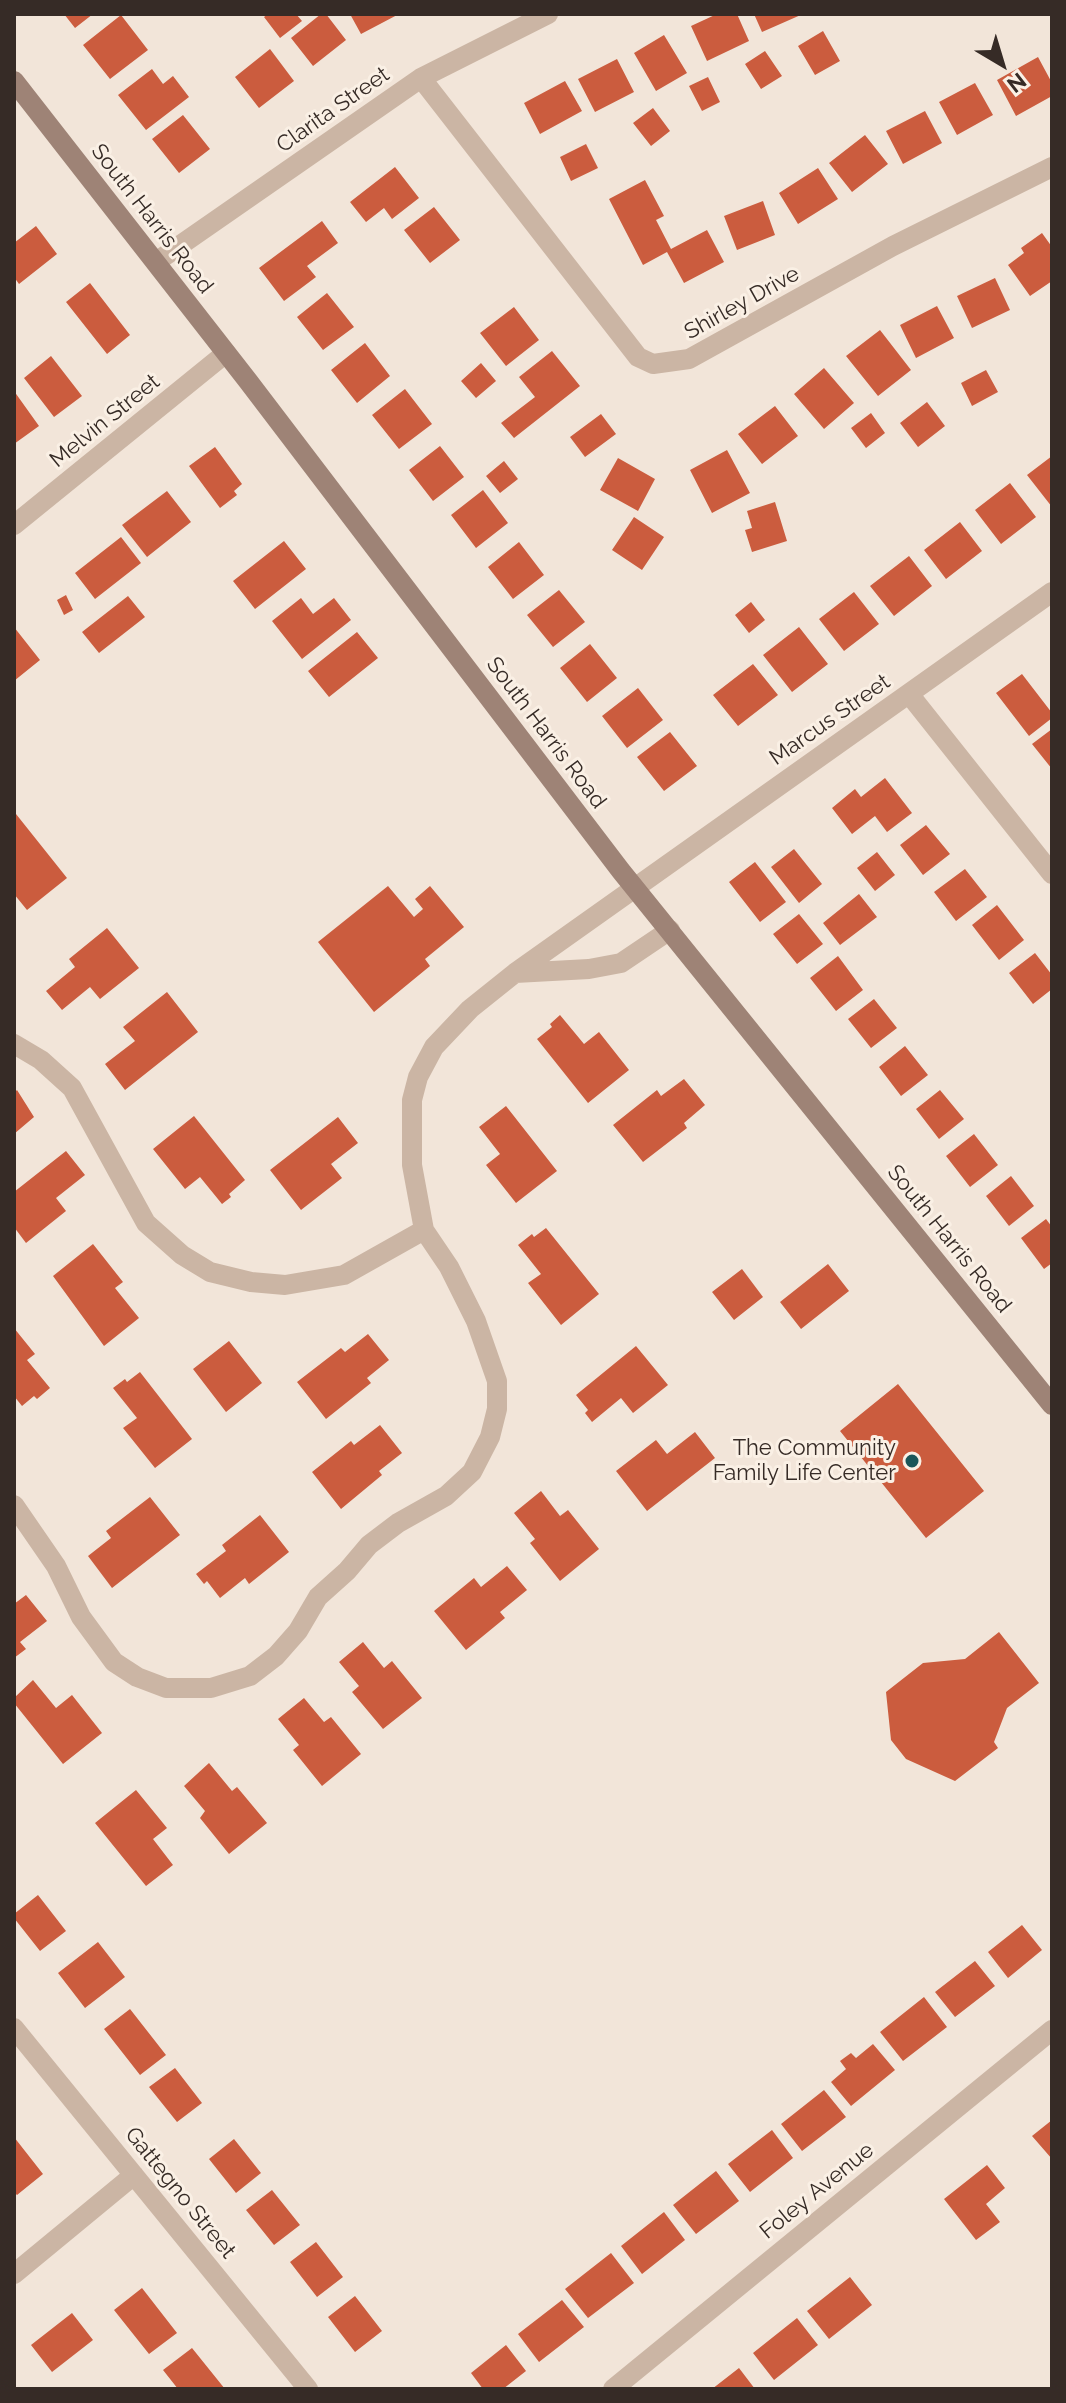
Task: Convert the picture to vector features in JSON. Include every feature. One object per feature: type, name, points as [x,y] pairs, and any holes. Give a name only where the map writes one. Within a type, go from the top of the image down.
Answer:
[{"type":"main road","name":"South Harris Road","points":[[14,81],[635,888],[1052,1405]]},
{"type":"street","name":"Clarita Street","points":[[156,262],[421,78],[548,14]]},
{"type":"street","name":"Shirley Drive","points":[[421,78],[638,357],[653,364],[689,359],[893,246],[1052,167]]},
{"type":"street","name":"Melvin Street","points":[[14,525],[226,353]]},
{"type":"street","name":"Marcus Street","points":[[424,1230],[410,1144],[412,1100],[418,1077],[434,1047],[449,1028],[515,973],[1052,592]]},
{"type":"street","points":[[909,694],[1052,874]]},
{"type":"street","points":[[515,973],[589,969],[621,963],[670,930]]},
{"type":"street","points":[[14,1044],[41,1060],[72,1088],[146,1223],[182,1255],[210,1272],[251,1282],[285,1285],[344,1275],[424,1230],[449,1267],[476,1321],[497,1381],[497,1409],[490,1437],[472,1472],[446,1496],[398,1523],[369,1545],[347,1571],[318,1597],[298,1631],[276,1656],[250,1676],[211,1688],[166,1688],[137,1677],[114,1662],[81,1617],[56,1566],[14,1505]]},
{"type":"street","name":"Gattegno Street","points":[[14,2028],[308,2389]]},
{"type":"street","name":"Foley Avenue","points":[[613,2389],[1052,2030]]},
{"type":"street","points":[[14,2274],[134,2175]]},
{"type":"building","points":[[64,14],[93,14],[75,28]]},
{"type":"building","points":[[268,14],[296,14],[302,21],[280,38],[264,17]]},
{"type":"building","points":[[321,14],[326,14],[346,40],[313,66],[291,38]]},
{"type":"building","points":[[350,14],[399,14],[361,34]]},
{"type":"building","points":[[717,14],[737,14],[749,41],[707,61],[691,26]]},
{"type":"building","points":[[754,14],[803,14],[762,32]]},
{"type":"building","points":[[121,15],[148,50],[110,79],[83,45]]},
{"type":"building","points":[[823,31],[840,61],[815,75],[798,46]]},
{"type":"building","points":[[664,35],[687,73],[656,91],[634,53]]},
{"type":"building","points":[[270,49],[294,81],[259,108],[235,77]]},
{"type":"building","points":[[765,51],[782,76],[761,89],[745,64]]},
{"type":"building","points":[[1038,57],[1052,83],[1052,96],[1016,116],[997,80]]},
{"type":"building","points":[[617,59],[634,92],[595,112],[578,79]]},
{"type":"building","points":[[152,69],[163,84],[173,76],[189,97],[146,130],[118,95]]},
{"type":"building","points":[[708,77],[720,102],[702,111],[689,86]]},
{"type":"building","points":[[565,81],[582,111],[540,134],[524,103]]},
{"type":"building","points":[[975,83],[993,115],[957,135],[939,102]]},
{"type":"building","points":[[653,108],[670,131],[651,146],[633,123]]},
{"type":"building","points":[[925,111],[942,143],[903,164],[886,131]]},
{"type":"building","points":[[183,115],[210,149],[179,173],[152,139]]},
{"type":"building","points":[[865,135],[888,164],[852,192],[829,163]]},
{"type":"building","points":[[586,144],[598,168],[571,181],[560,157]]},
{"type":"building","points":[[395,167],[419,198],[392,219],[384,208],[366,222],[350,202]]},
{"type":"building","points":[[818,168],[838,199],[798,224],[779,193]]},
{"type":"building","points":[[645,180],[664,216],[656,220],[671,249],[707,230],[724,262],[684,283],[667,252],[643,265],[609,199]]},
{"type":"building","points":[[763,201],[775,235],[737,250],[724,216]]},
{"type":"building","points":[[434,207],[460,240],[430,263],[404,230]]},
{"type":"building","points":[[322,221],[338,243],[307,266],[316,277],[284,301],[259,268]]},
{"type":"building","points":[[36,226],[57,254],[19,284],[14,277],[14,243]]},
{"type":"building","points":[[1042,233],[1052,247],[1052,281],[1030,296],[1008,265],[1024,253],[1021,248]]},
{"type":"building","points":[[995,278],[1010,310],[972,328],[957,296]]},
{"type":"building","points":[[90,283],[130,335],[107,354],[66,302]]},
{"type":"building","points":[[327,293],[354,327],[323,350],[297,317]]},
{"type":"building","points":[[937,306],[954,338],[916,358],[900,325]]},
{"type":"building","points":[[514,307],[539,340],[506,366],[480,333]]},
{"type":"building","points":[[880,330],[911,370],[878,396],[846,356]]},
{"type":"building","points":[[365,343],[390,376],[357,403],[331,370]]},
{"type":"building","points":[[552,351],[580,386],[514,438],[501,423],[535,397],[519,377]]},
{"type":"building","points":[[51,356],[82,396],[54,417],[24,378]]},
{"type":"building","points":[[481,363],[496,381],[476,398],[461,381]]},
{"type":"building","points":[[824,368],[854,403],[824,429],[794,394]]},
{"type":"building","points":[[986,370],[998,392],[972,406],[961,383]]},
{"type":"building","points":[[405,389],[432,424],[399,449],[372,415]]},
{"type":"building","points":[[14,391],[39,426],[14,444]]},
{"type":"building","points":[[927,402],[945,426],[918,447],[900,423]]},
{"type":"building","points":[[775,406],[798,436],[762,464],[738,434]]},
{"type":"building","points":[[871,413],[885,433],[866,448],[851,428]]},
{"type":"building","points":[[601,414],[616,434],[585,457],[570,437]]},
{"type":"building","points":[[440,446],[464,477],[433,501],[409,470]]},
{"type":"building","points":[[215,447],[242,484],[234,491],[237,495],[220,508],[189,466]]},
{"type":"building","points":[[727,450],[750,493],[712,513],[690,470]]},
{"type":"building","points":[[1052,456],[1052,507],[1027,475]]},
{"type":"building","points":[[618,458],[655,479],[638,511],[600,490]]},
{"type":"building","points":[[504,461],[518,479],[500,493],[486,476]]},
{"type":"building","points":[[1010,483],[1036,517],[1001,544],[975,510]]},
{"type":"building","points":[[483,490],[508,523],[476,548],[451,515]]},
{"type":"building","points":[[167,491],[191,522],[147,557],[122,525]]},
{"type":"building","points":[[775,502],[787,541],[752,552],[745,530],[752,528],[747,511]]},
{"type":"building","points":[[634,517],[664,537],[642,570],[612,550]]},
{"type":"building","points":[[960,522],[982,551],[946,579],[924,550]]},
{"type":"building","points":[[121,537],[141,563],[95,599],[75,573]]},
{"type":"building","points":[[284,541],[306,569],[255,609],[233,581]]},
{"type":"building","points":[[519,542],[544,575],[513,599],[488,567]]},
{"type":"building","points":[[909,556],[932,586],[894,616],[870,586]]},
{"type":"building","points":[[559,590],[585,622],[553,647],[527,615]]},
{"type":"building","points":[[854,592],[879,624],[844,651],[819,619]]},
{"type":"building","points":[[66,595],[73,610],[64,615],[57,600]]},
{"type":"building","points":[[128,596],[145,617],[99,653],[82,632]]},
{"type":"building","points":[[301,598],[313,614],[334,598],[351,620],[302,659],[272,621]]},
{"type":"building","points":[[751,602],[765,620],[749,633],[735,615]]},
{"type":"building","points":[[14,627],[40,660],[14,681]]},
{"type":"building","points":[[799,627],[828,664],[792,692],[763,655]]},
{"type":"building","points":[[357,632],[378,658],[329,697],[308,671]]},
{"type":"building","points":[[590,644],[617,678],[587,702],[560,668]]},
{"type":"building","points":[[753,664],[778,695],[738,726],[713,695]]},
{"type":"building","points":[[1022,674],[1052,713],[1052,718],[1029,736],[996,693]]},
{"type":"building","points":[[638,688],[663,720],[627,748],[602,716]]},
{"type":"building","points":[[1052,729],[1052,769],[1032,744]]},
{"type":"building","points":[[670,732],[697,766],[664,791],[637,757]]},
{"type":"building","points":[[885,778],[912,813],[887,832],[875,816],[852,834],[832,808],[855,789],[861,797]]},
{"type":"building","points":[[16,814],[67,878],[27,910],[14,894]]},
{"type":"building","points":[[926,825],[950,854],[923,875],[900,845]]},
{"type":"building","points":[[794,849],[822,884],[799,903],[771,867]]},
{"type":"building","points":[[877,852],[895,875],[875,891],[857,868]]},
{"type":"building","points":[[755,862],[786,902],[760,922],[729,882]]},
{"type":"building","points":[[965,869],[987,897],[956,921],[934,892]]},
{"type":"building","points":[[388,886],[414,917],[423,909],[415,899],[430,886],[464,927],[425,959],[430,966],[374,1012],[318,942]]},
{"type":"building","points":[[859,894],[877,917],[840,945],[823,923]]},
{"type":"building","points":[[997,905],[1024,940],[999,960],[972,925]]},
{"type":"building","points":[[799,914],[823,944],[797,964],[773,934]]},
{"type":"building","points":[[107,928],[139,968],[100,999],[90,987],[62,1010],[46,991],[75,967],[69,959]]},
{"type":"building","points":[[1035,953],[1052,975],[1052,989],[1033,1004],[1009,973]]},
{"type":"building","points":[[838,956],[863,990],[836,1011],[810,978]]},
{"type":"building","points":[[167,992],[198,1032],[125,1090],[105,1064],[135,1041],[123,1027]]},
{"type":"building","points":[[874,999],[897,1028],[871,1048],[848,1019]]},
{"type":"building","points":[[560,1015],[584,1044],[599,1032],[629,1070],[588,1103],[537,1039],[552,1027],[550,1024]]},
{"type":"building","points":[[905,1046],[928,1075],[901,1096],[879,1067]]},
{"type":"building","points":[[684,1079],[705,1105],[684,1123],[687,1128],[643,1162],[613,1125],[657,1090],[661,1096]]},
{"type":"building","points":[[17,1090],[34,1117],[14,1134],[14,1093]]},
{"type":"building","points":[[940,1090],[964,1119],[939,1139],[916,1109]]},
{"type":"building","points":[[506,1106],[557,1171],[516,1203],[486,1165],[500,1154],[479,1127]]},
{"type":"building","points":[[194,1116],[245,1180],[222,1204],[200,1177],[185,1189],[153,1149]]},
{"type":"building","points":[[338,1117],[358,1143],[331,1164],[342,1178],[301,1210],[270,1170]]},
{"type":"building","points":[[974,1134],[998,1165],[970,1187],[946,1156]]},
{"type":"building","points":[[66,1151],[85,1175],[56,1198],[66,1211],[26,1243],[14,1227],[14,1192]]},
{"type":"building","points":[[1011,1176],[1034,1206],[1009,1226],[986,1196]]},
{"type":"building","points":[[1046,1219],[1052,1227],[1052,1263],[1044,1269],[1021,1238]]},
{"type":"building","points":[[546,1228],[599,1294],[561,1325],[528,1283],[541,1274],[518,1245]]},
{"type":"building","points":[[93,1244],[123,1282],[115,1288],[139,1318],[104,1346],[53,1276]]},
{"type":"building","points":[[828,1264],[849,1291],[801,1329],[780,1302]]},
{"type":"building","points":[[742,1269],[763,1297],[734,1320],[712,1292]]},
{"type":"building","points":[[14,1328],[35,1354],[27,1360],[50,1388],[22,1406],[14,1396]]},
{"type":"building","points":[[368,1334],[389,1360],[367,1378],[371,1383],[326,1419],[297,1382],[341,1348],[345,1352]]},
{"type":"building","points":[[229,1341],[262,1383],[226,1412],[193,1369]]},
{"type":"building","points":[[636,1346],[668,1385],[633,1413],[621,1398],[592,1422],[585,1413],[588,1410],[576,1395]]},
{"type":"building","points":[[140,1372],[192,1439],[155,1468],[123,1428],[137,1418],[113,1388]]},
{"type":"building","name":"The Community Family Life Center","points":[[898,1384],[984,1491],[926,1538],[840,1431]]},
{"type":"building","points":[[380,1425],[402,1453],[379,1471],[382,1475],[341,1509],[312,1472],[351,1441],[354,1445]]},
{"type":"building","points":[[695,1432],[715,1458],[647,1511],[616,1471],[656,1440],[667,1454]]},
{"type":"building","points":[[541,1491],[560,1516],[568,1510],[599,1549],[560,1581],[530,1543],[535,1539],[514,1513]]},
{"type":"building","points":[[150,1497],[180,1535],[112,1588],[88,1556],[111,1538],[106,1531]]},
{"type":"building","points":[[260,1515],[289,1552],[249,1584],[245,1578],[220,1598],[207,1581],[204,1584],[196,1574],[226,1551],[222,1545]]},
{"type":"building","points":[[507,1566],[527,1590],[500,1612],[505,1618],[466,1650],[434,1611],[474,1578],[481,1587]]},
{"type":"building","points":[[26,1595],[47,1621],[20,1642],[26,1649],[14,1658],[14,1604]]},
{"type":"building","points":[[999,1632],[1039,1683],[1007,1708],[994,1742],[998,1748],[955,1781],[906,1759],[891,1740],[886,1692],[923,1663],[965,1659]]},
{"type":"building","points":[[363,1642],[384,1668],[392,1661],[422,1698],[383,1729],[352,1692],[359,1686],[339,1662]]},
{"type":"building","points":[[33,1680],[56,1708],[72,1695],[102,1733],[63,1764],[14,1703],[14,1698]]},
{"type":"building","points":[[304,1698],[324,1722],[331,1717],[361,1754],[322,1786],[293,1750],[299,1745],[278,1719]]},
{"type":"building","points":[[209,1763],[232,1791],[237,1787],[267,1823],[229,1854],[200,1818],[205,1811],[184,1786]]},
{"type":"building","points":[[136,1790],[167,1828],[153,1839],[173,1865],[146,1886],[95,1823]]},
{"type":"building","points":[[38,1895],[66,1931],[40,1951],[14,1918],[14,1914]]},
{"type":"building","points":[[1022,1925],[1042,1950],[1008,1978],[988,1952]]},
{"type":"building","points":[[98,1942],[125,1977],[85,2008],[58,1973]]},
{"type":"building","points":[[975,1961],[995,1986],[955,2017],[935,1992]]},
{"type":"building","points":[[924,1997],[947,2027],[903,2061],[880,2032]]},
{"type":"building","points":[[130,2009],[166,2055],[140,2075],[104,2029]]},
{"type":"building","points":[[873,2044],[895,2070],[851,2106],[831,2082],[846,2069],[840,2061],[851,2053],[856,2058]]},
{"type":"building","points":[[175,2068],[202,2103],[177,2122],[149,2087]]},
{"type":"building","points":[[824,2090],[846,2117],[802,2151],[781,2124]]},
{"type":"building","points":[[1052,2120],[1052,2159],[1032,2136]]},
{"type":"building","points":[[772,2130],[793,2158],[750,2192],[728,2164]]},
{"type":"building","points":[[14,2137],[43,2174],[17,2195],[14,2192]]},
{"type":"building","points":[[234,2139],[261,2173],[236,2193],[209,2159]]},
{"type":"building","points":[[987,2165],[1005,2188],[986,2204],[1000,2222],[976,2240],[944,2199]]},
{"type":"building","points":[[716,2171],[739,2201],[696,2234],[673,2205]]},
{"type":"building","points":[[272,2190],[300,2225],[274,2245],[246,2210]]},
{"type":"building","points":[[664,2212],[685,2240],[642,2274],[621,2246]]},
{"type":"building","points":[[316,2242],[343,2277],[317,2297],[290,2262]]},
{"type":"building","points":[[611,2253],[634,2283],[588,2318],[565,2289]]},
{"type":"building","points":[[850,2277],[872,2305],[829,2339],[807,2311]]},
{"type":"building","points":[[142,2288],[177,2333],[149,2354],[114,2310]]},
{"type":"building","points":[[355,2296],[382,2331],[355,2352],[328,2317]]},
{"type":"building","points":[[562,2300],[584,2327],[539,2362],[518,2334]]},
{"type":"building","points":[[72,2313],[93,2340],[52,2372],[31,2345]]},
{"type":"building","points":[[797,2318],[818,2345],[774,2380],[753,2353]]},
{"type":"building","points":[[506,2345],[526,2371],[503,2389],[483,2389],[471,2373]]},
{"type":"building","points":[[192,2348],[225,2389],[178,2389],[163,2370]]},
{"type":"building","points":[[739,2368],[755,2389],[712,2389]]},
{"type":"place","name":"The Community Family Life Center","points":[[912,1461]]}]
